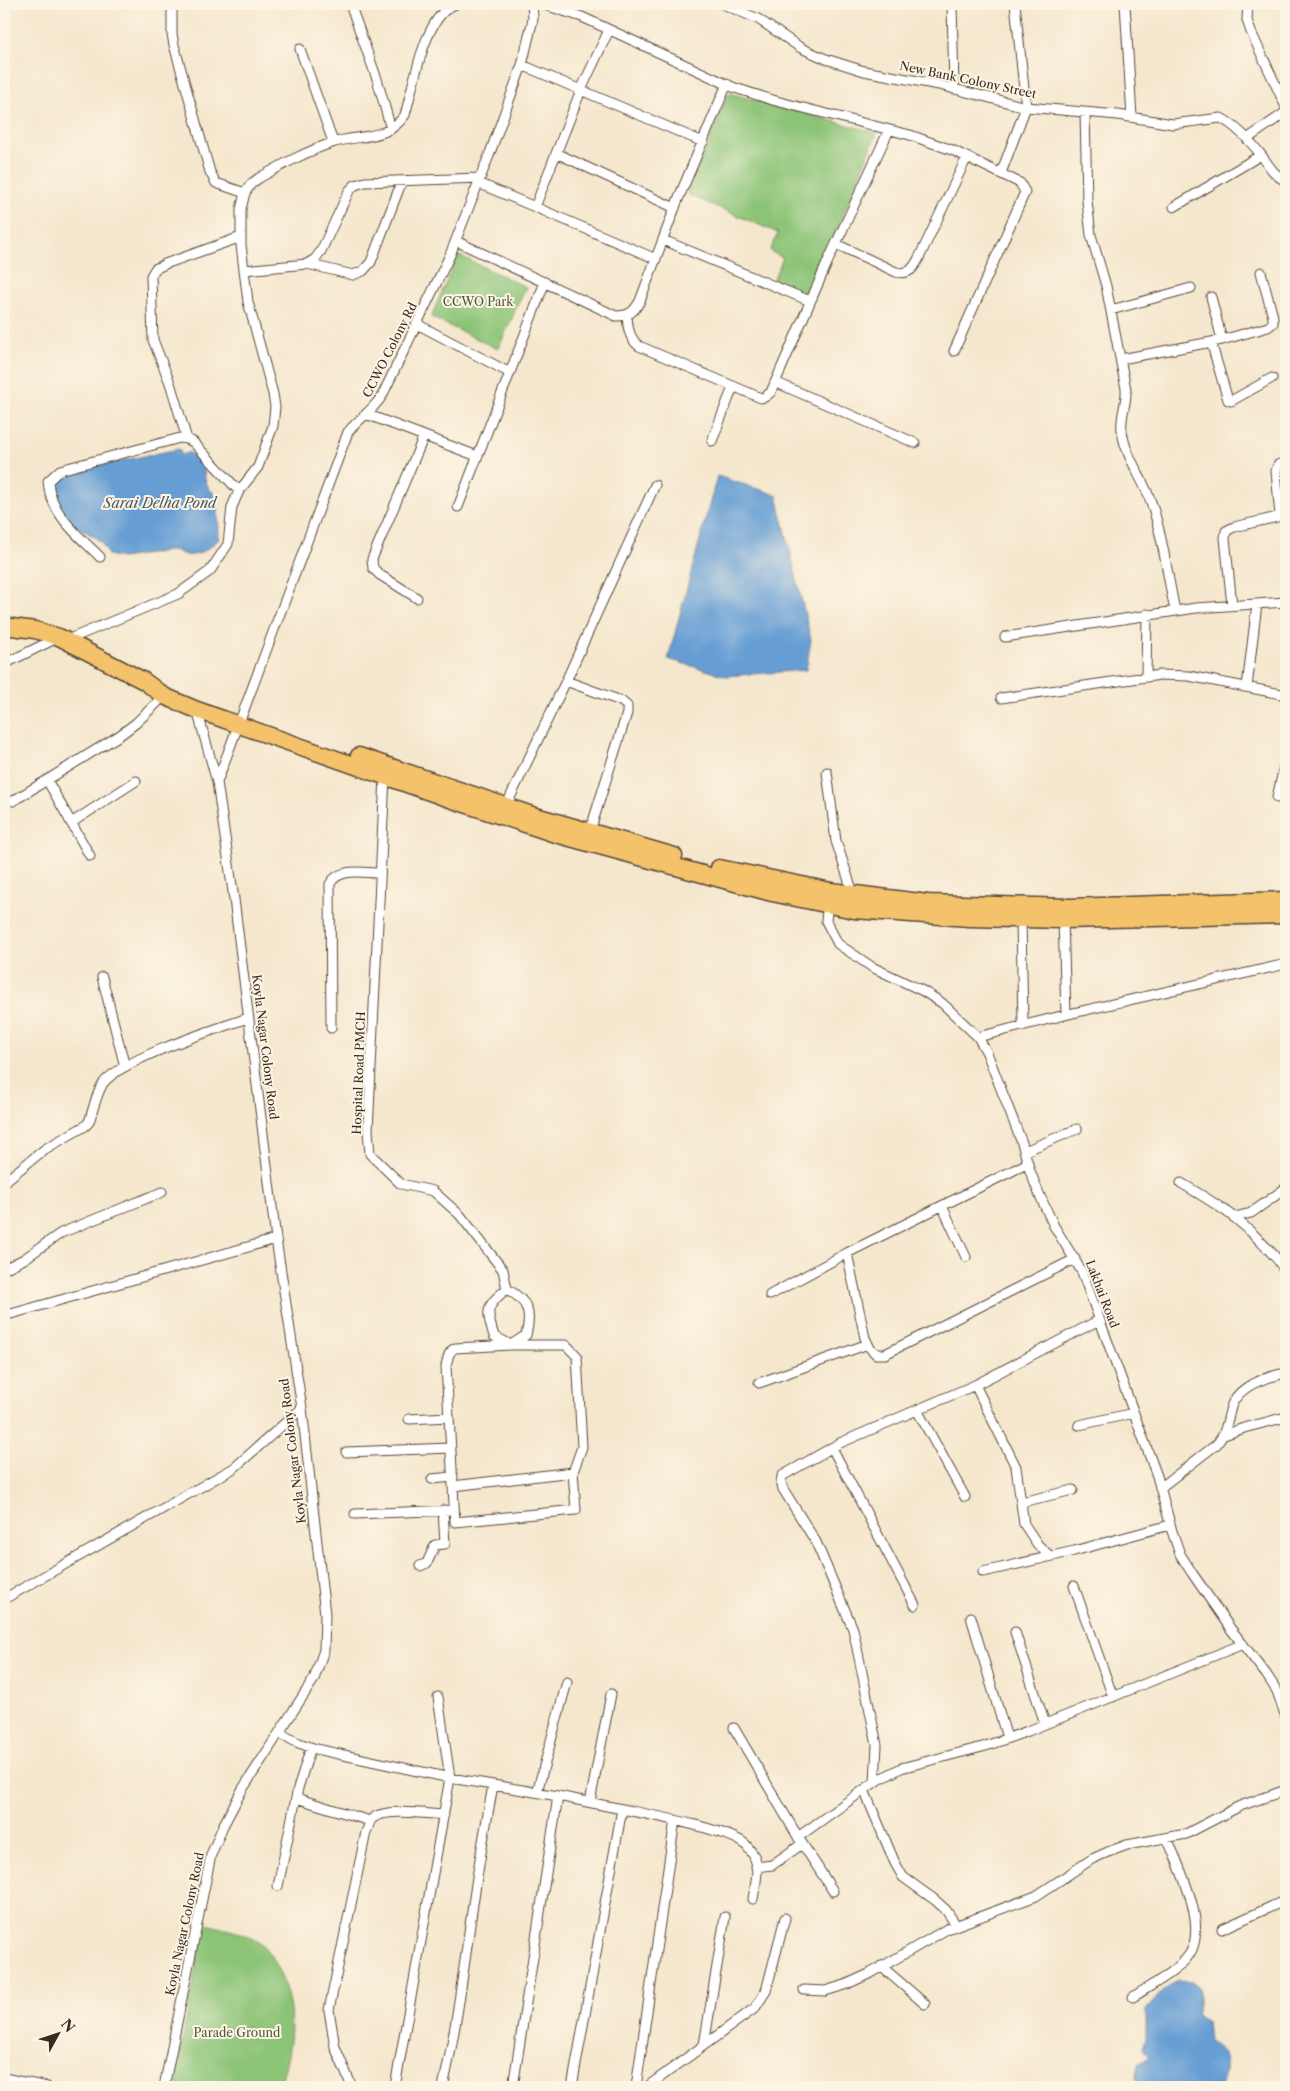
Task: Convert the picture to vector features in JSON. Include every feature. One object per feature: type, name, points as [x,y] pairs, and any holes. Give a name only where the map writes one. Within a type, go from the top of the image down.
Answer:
[{"type":"highway","points":[[4,619],[25,628],[63,639],[144,681],[164,696],[197,710],[239,721],[506,806],[531,820],[590,830],[679,858],[829,898],[873,912],[1063,920],[1286,915]]},
{"type":"highway","points":[[4,626],[25,628]]},
{"type":"highway","points":[[144,681],[170,688],[239,721],[385,776],[531,820],[633,856],[772,893],[829,898],[853,893],[928,902],[1036,908],[1286,900]]},
{"type":"street","points":[[172,4],[174,45],[210,172],[216,183],[245,193]]},
{"type":"street","points":[[350,4],[377,79],[391,129]]},
{"type":"street","points":[[4,664],[178,594],[210,571],[228,544],[232,507],[239,491],[258,467],[265,453],[273,426],[275,407],[248,302],[241,237],[241,209],[245,193],[250,184],[259,178],[333,142],[381,134],[399,123],[405,115],[426,38],[436,19],[453,4]]},
{"type":"street","name":"CCWO Colony Rd","points":[[239,721],[348,432],[376,406],[382,396],[456,240],[522,65],[533,19],[532,4]]},
{"type":"street","points":[[542,4],[582,17],[727,84],[776,101],[910,135],[967,157],[1001,172],[1020,183],[1024,192],[954,351]]},
{"type":"street","name":"New Bank Colony Street","points":[[723,4],[758,19],[801,48],[826,59],[864,71],[954,89],[1026,107],[1132,117],[1172,124],[1221,118],[1246,139],[1273,171],[1286,181]]},
{"type":"street","points":[[952,4],[954,89]]},
{"type":"street","points":[[1001,172],[1026,107],[1016,4]]},
{"type":"street","points":[[1125,4],[1132,117]]},
{"type":"street","points":[[1248,4],[1247,20],[1251,32],[1286,107]]},
{"type":"street","points":[[534,207],[581,90],[609,30]]},
{"type":"street","points":[[300,49],[333,142]]},
{"type":"street","points":[[522,65],[703,142]]},
{"type":"street","points":[[456,240],[616,316],[627,316],[635,310],[640,301],[675,208],[727,84]]},
{"type":"street","points":[[1085,112],[1087,201],[1090,235],[1106,286],[1127,396],[1122,413],[1122,433],[1136,470],[1151,500],[1175,610]]},
{"type":"street","points":[[1246,139],[1286,112]]},
{"type":"street","points":[[627,316],[629,333],[638,346],[761,398],[768,395],[889,130]]},
{"type":"street","points":[[556,153],[675,208]]},
{"type":"street","points":[[1174,207],[1261,155]]},
{"type":"street","points":[[836,244],[896,272],[903,274],[908,272],[919,258],[967,157]]},
{"type":"street","points":[[244,270],[307,264],[353,275],[363,271],[371,262],[402,181]]},
{"type":"street","points":[[307,264],[315,259],[321,251],[349,191],[355,185],[365,182],[402,181],[479,181],[534,207],[656,259]]},
{"type":"street","points":[[187,439],[170,383],[153,340],[151,276],[155,270],[165,264],[241,237]]},
{"type":"street","points":[[663,240],[810,301]]},
{"type":"street","points":[[1121,360],[1222,340],[1268,327],[1274,317],[1261,272]]},
{"type":"street","points":[[458,507],[544,282]]},
{"type":"street","points":[[1111,310],[1192,288]]},
{"type":"street","points":[[1211,297],[1222,340]]},
{"type":"street","points":[[417,324],[510,373]]},
{"type":"street","points":[[1211,342],[1228,400],[1231,401],[1272,378]]},
{"type":"street","points":[[775,382],[915,444]]},
{"type":"street","points":[[712,441],[733,387]]},
{"type":"street","points":[[366,414],[477,456]]},
{"type":"street","points":[[417,598],[380,575],[373,568],[372,559],[424,436]]},
{"type":"street","points":[[100,556],[65,523],[58,513],[48,481],[60,470],[180,438],[193,442],[239,491]]},
{"type":"street","points":[[1232,605],[1226,532],[1234,527],[1283,516],[1276,471],[1278,465],[1286,462]]},
{"type":"street","points":[[506,806],[566,681],[654,486]]},
{"type":"street","points":[[1005,637],[1175,610],[1286,602]]},
{"type":"street","points":[[1247,687],[1257,604]]},
{"type":"street","points":[[1146,676],[1147,614]]},
{"type":"street","points":[[1001,698],[1160,675],[1189,676],[1286,695]]},
{"type":"street","points":[[566,681],[621,701],[627,706],[627,713],[590,830]]},
{"type":"street","points":[[13,801],[120,734],[141,718],[164,696]]},
{"type":"street","name":"Koyla Nagar Colony Road","points":[[164,2087],[211,1855],[223,1826],[242,1790],[314,1679],[324,1650],[325,1614],[302,1408],[276,1239],[234,899],[217,782],[197,710]]},
{"type":"street","name":"Koyla Nagar Colony Road","points":[[217,782],[239,721]]},
{"type":"street","points":[[1277,798],[1286,758]]},
{"type":"street","points":[[827,772],[836,840],[853,893]]},
{"type":"street","name":"Hospital Road PMCH","points":[[385,776],[368,1131],[370,1154],[401,1184],[433,1191],[460,1215],[503,1270],[507,1289]]},
{"type":"street","points":[[47,780],[90,856]]},
{"type":"street","points":[[71,823],[136,781]]},
{"type":"street","points":[[331,1028],[330,884],[334,877],[342,873],[379,873]]},
{"type":"street","name":"Lakhai Road","points":[[829,898],[826,921],[838,944],[872,968],[924,991],[942,1003],[978,1037],[990,1061],[1054,1226],[1082,1272],[1134,1413],[1180,1554],[1192,1574],[1277,1691],[1286,1716]]},
{"type":"street","points":[[1020,919],[1023,1026]]},
{"type":"street","points":[[1063,920],[1066,1014]]},
{"type":"street","points":[[978,1037],[1066,1014],[1286,964]]},
{"type":"street","points":[[102,977],[125,1068]]},
{"type":"street","points":[[4,1182],[45,1149],[89,1122],[106,1080],[170,1045],[248,1018]]},
{"type":"street","points":[[1025,1151],[1077,1129]]},
{"type":"street","points":[[770,1295],[847,1253],[1028,1163]]},
{"type":"street","points":[[1181,1183],[1245,1224],[1278,1259],[1286,1273]]},
{"type":"street","points":[[1235,1217],[1251,1213],[1286,1188]]},
{"type":"street","points":[[4,1269],[24,1259],[61,1233],[162,1192]]},
{"type":"street","points":[[942,1206],[966,1257]]},
{"type":"street","points":[[4,1316],[276,1239]]},
{"type":"street","points":[[847,1253],[868,1344],[876,1354],[885,1354],[1075,1259]]},
{"type":"street","points":[[507,1289],[525,1302],[530,1320],[526,1335],[511,1345],[494,1336],[487,1316],[493,1300],[507,1289]]},
{"type":"street","points":[[875,1782],[877,1745],[853,1629],[816,1542],[783,1489],[782,1476],[832,1448],[975,1385],[1099,1320]]},
{"type":"street","points":[[758,1383],[868,1344]]},
{"type":"street","points":[[511,1345],[566,1345],[577,1356],[582,1447],[573,1472],[576,1510],[455,1522],[449,1417],[446,1366],[450,1351],[455,1348],[511,1345]]},
{"type":"street","points":[[1224,1435],[1232,1405],[1240,1394],[1250,1385],[1264,1378],[1286,1373]]},
{"type":"street","points":[[975,1385],[1016,1467],[1024,1524],[1038,1545],[1050,1556]]},
{"type":"street","points":[[4,1599],[234,1468],[302,1408]]},
{"type":"street","points":[[917,1410],[965,1497]]},
{"type":"street","points":[[1079,1425],[1134,1413]]},
{"type":"street","points":[[409,1419],[449,1417]]},
{"type":"street","points":[[1160,1488],[1206,1454],[1224,1435],[1286,1417]]},
{"type":"street","points":[[346,1452],[451,1448]]},
{"type":"street","points":[[832,1448],[915,1605]]},
{"type":"street","points":[[432,1479],[453,1482],[573,1472]]},
{"type":"street","points":[[1022,1502],[1073,1490]]},
{"type":"street","points":[[420,1566],[427,1563],[435,1545],[445,1544],[443,1510]]},
{"type":"street","points":[[355,1514],[454,1510]]},
{"type":"street","points":[[983,1572],[1170,1524]]},
{"type":"street","points":[[1074,1586],[1113,1697]]},
{"type":"street","points":[[970,1616],[1007,1738]]},
{"type":"street","points":[[1015,1632],[1045,1724]]},
{"type":"street","points":[[756,1867],[772,1865],[864,1790],[901,1768],[1007,1738],[1243,1644]]},
{"type":"street","points":[[536,1792],[567,1682]]},
{"type":"street","points":[[590,1802],[611,1694]]},
{"type":"street","points":[[395,2087],[450,1778],[438,1697]]},
{"type":"street","points":[[734,1728],[800,1841],[833,1891]]},
{"type":"street","points":[[280,1733],[296,1742],[311,1747],[450,1778],[558,1796],[675,1820],[730,1836],[744,1844],[754,1857],[756,1867],[753,1899]]},
{"type":"street","points":[[278,1886],[296,1798],[311,1747]]},
{"type":"street","points":[[442,2087],[450,2057],[493,1785]]},
{"type":"street","points":[[864,1790],[895,1863],[903,1877],[935,1900],[946,1910],[956,1925]]},
{"type":"street","points":[[804,1990],[834,1990],[956,1925],[1036,1896],[1092,1859],[1127,1845],[1186,1834],[1240,1806],[1286,1790]]},
{"type":"street","points":[[513,2087],[558,1796]]},
{"type":"street","points":[[296,1798],[370,1821]]},
{"type":"street","points":[[572,2087],[622,1809]]},
{"type":"street","points":[[352,2087],[335,2047],[329,2010],[366,1832],[370,1821],[380,1815],[393,1813],[444,1815]]},
{"type":"street","points":[[636,2087],[675,1820]]},
{"type":"street","points":[[1133,1997],[1179,1966],[1189,1955],[1193,1946],[1196,1923],[1193,1906],[1167,1838]]},
{"type":"street","points":[[1222,1929],[1286,1900]]},
{"type":"street","points":[[704,2045],[725,1917]]},
{"type":"street","points":[[647,2087],[755,2008],[766,1991],[785,1918]]},
{"type":"street","points":[[881,1966],[925,2004]]},
{"type":"street","points":[[4,2078],[47,2087]]},
{"type":"green space","points":[[729,93],[877,133],[809,297],[772,282],[783,258],[770,251],[778,233],[687,194]]},
{"type":"green space","name":"CCWO Park","points":[[458,255],[526,287],[498,349],[431,317]]},
{"type":"green space","name":"Parade Ground","points":[[204,1923],[238,1932],[256,1940],[269,1954],[282,1979],[290,2009],[291,2025],[288,2056],[279,2087],[174,2087]]},
{"type":"water","name":"Sarai Delha Pond","points":[[179,449],[182,455],[189,452],[204,466],[204,475],[207,483],[218,497],[219,539],[198,554],[187,555],[175,550],[122,558],[108,555],[102,543],[71,522],[57,502],[53,480],[61,473]]},
{"type":"water","points":[[717,476],[777,495],[811,640],[806,670],[726,676],[668,659]]},
{"type":"water","points":[[1178,1980],[1191,1981],[1199,1988],[1199,2005],[1196,2014],[1206,2022],[1208,2040],[1215,2044],[1225,2060],[1225,2073],[1221,2087],[1142,2087],[1136,2079],[1138,2064],[1149,2057],[1143,2048],[1146,2038],[1146,2010],[1161,1993]]}]
